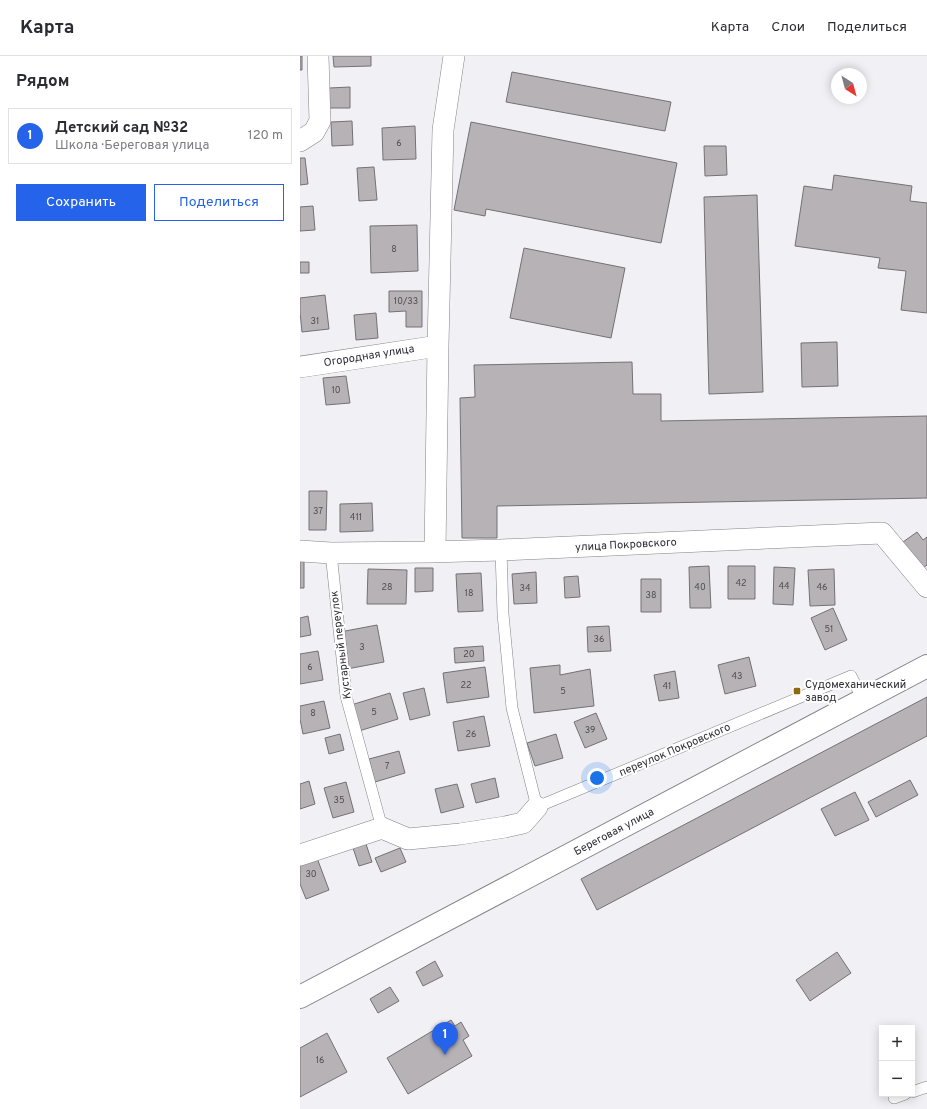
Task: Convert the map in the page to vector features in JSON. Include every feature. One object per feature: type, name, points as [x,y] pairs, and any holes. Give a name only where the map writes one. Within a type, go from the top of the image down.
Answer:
[{"type":"main road","name":"Береговая улица","points":[[300,997],[927,666]]},
{"type":"street","points":[[300,140],[314,132],[320,120],[318,56]]},
{"type":"street","points":[[435,552],[443,130],[454,56]]},
{"type":"street","name":"Огородная улица","points":[[300,367],[438,346]]},
{"type":"street","name":"улица Покровского","points":[[300,551],[331,553],[501,550],[882,533],[927,587]]},
{"type":"street","points":[[300,856],[382,828],[408,839],[460,834],[504,827],[523,823],[537,807]]},
{"type":"lane","points":[[501,550],[504,621],[512,708],[537,807]]},
{"type":"lane","name":"Кустарный переулок","points":[[331,553],[346,696],[382,828]]},
{"type":"lane","name":"переулок Покровского","points":[[537,807],[851,676],[864,700]]},
{"type":"lane","points":[[915,1091],[927,1087]]},
{"type":"building","points":[[300,56],[302,56],[302,70],[300,70]]},
{"type":"building","points":[[333,56],[371,56],[371,66],[334,67]]},
{"type":"building","points":[[512,72],[671,102],[665,131],[506,102]]},
{"type":"building","points":[[350,87],[350,108],[329,108],[329,88]]},
{"type":"building","points":[[352,121],[353,145],[332,146],[331,122]]},
{"type":"building","points":[[471,122],[677,163],[661,243],[486,209],[485,216],[454,210]]},
{"type":"building","points":[[415,126],[416,159],[383,160],[382,128]]},
{"type":"building","points":[[704,146],[726,146],[727,175],[705,176]]},
{"type":"building","points":[[300,158],[305,158],[308,184],[300,185]]},
{"type":"building","points":[[374,167],[377,200],[359,201],[357,168]]},
{"type":"building","points":[[834,175],[912,186],[910,201],[927,203],[927,313],[901,310],[906,271],[878,268],[880,258],[795,246],[804,186],[832,190]]},
{"type":"building","points":[[757,195],[763,392],[709,394],[704,197]]},
{"type":"building","points":[[313,206],[315,230],[300,231],[300,207]]},
{"type":"building","points":[[417,225],[418,271],[371,273],[370,226]]},
{"type":"building","points":[[524,248],[625,268],[611,338],[510,318]]},
{"type":"building","points":[[300,262],[309,262],[309,273],[300,273]]},
{"type":"building","points":[[389,291],[422,291],[422,327],[406,327],[406,311],[389,312]]},
{"type":"building","points":[[325,295],[329,329],[302,332],[300,298]]},
{"type":"building","points":[[376,313],[378,338],[356,340],[354,315]]},
{"type":"building","points":[[837,342],[838,386],[802,387],[801,343]]},
{"type":"building","points":[[632,362],[633,394],[661,394],[661,421],[927,416],[927,498],[497,506],[497,538],[462,538],[460,398],[475,397],[474,365]]},
{"type":"building","points":[[346,376],[350,403],[326,405],[323,378]]},
{"type":"building","points":[[309,491],[327,491],[326,530],[309,530]]},
{"type":"building","points":[[372,503],[373,531],[340,532],[340,504]]},
{"type":"building","points":[[917,532],[923,540],[927,537],[927,565],[923,568],[903,542]]},
{"type":"building","points":[[300,561],[304,561],[304,588],[300,588]]},
{"type":"building","points":[[709,566],[711,608],[690,608],[689,567]]},
{"type":"building","points":[[728,566],[755,566],[755,599],[728,599]]},
{"type":"building","points":[[774,567],[795,568],[793,605],[773,604]]},
{"type":"building","points":[[415,568],[433,568],[433,591],[415,592]]},
{"type":"building","points":[[368,569],[407,570],[406,604],[367,604]]},
{"type":"building","points":[[834,569],[835,605],[810,606],[808,570]]},
{"type":"building","points":[[536,572],[537,603],[514,604],[512,574]]},
{"type":"building","points":[[481,573],[483,611],[458,612],[456,574]]},
{"type":"building","points":[[578,576],[580,597],[565,598],[564,577]]},
{"type":"building","points":[[641,579],[661,579],[661,612],[641,612]]},
{"type":"building","points":[[833,608],[847,640],[825,650],[811,618]]},
{"type":"building","points":[[308,616],[311,635],[300,637],[300,618]]},
{"type":"building","points":[[377,625],[384,662],[347,669],[340,632]]},
{"type":"building","points":[[609,626],[611,651],[588,652],[587,627]]},
{"type":"building","points":[[483,646],[484,661],[455,663],[454,648]]},
{"type":"building","points":[[318,651],[323,680],[300,684],[300,654]]},
{"type":"building","points":[[749,657],[756,686],[725,694],[718,665]]},
{"type":"building","points":[[560,665],[560,675],[590,669],[594,706],[534,713],[530,668]]},
{"type":"building","points":[[485,667],[489,697],[447,703],[443,673]]},
{"type":"building","points":[[675,671],[679,698],[659,701],[654,675]]},
{"type":"building","points":[[424,688],[430,715],[410,720],[403,693]]},
{"type":"building","points":[[390,693],[398,719],[359,731],[351,705]]},
{"type":"building","points":[[927,697],[927,736],[597,910],[581,879]]},
{"type":"building","points":[[324,701],[330,728],[303,734],[300,719],[300,706]]},
{"type":"building","points":[[596,713],[607,739],[585,748],[574,722]]},
{"type":"building","points":[[484,716],[490,746],[458,751],[453,722]]},
{"type":"building","points":[[340,734],[344,750],[329,754],[325,738]]},
{"type":"building","points":[[556,734],[563,758],[535,766],[527,743]]},
{"type":"building","points":[[399,751],[405,773],[375,782],[369,759]]},
{"type":"building","points":[[495,778],[499,797],[476,803],[471,784]]},
{"type":"building","points":[[910,780],[918,795],[876,817],[868,802]]},
{"type":"building","points":[[309,781],[315,804],[300,809],[300,784]]},
{"type":"building","points":[[346,782],[354,812],[333,818],[324,788]]},
{"type":"building","points":[[457,784],[464,807],[441,813],[435,789]]},
{"type":"building","points":[[855,792],[869,820],[835,836],[821,809]]},
{"type":"building","points":[[366,844],[372,862],[359,866],[353,848]]},
{"type":"building","points":[[400,848],[406,862],[381,872],[375,858]]},
{"type":"building","points":[[317,858],[329,890],[306,899],[300,884],[300,864]]},
{"type":"building","points":[[837,952],[851,973],[810,1001],[796,980]]},
{"type":"building","points":[[435,961],[443,976],[423,986],[416,972]]},
{"type":"building","points":[[390,987],[399,1001],[378,1013],[370,999]]},
{"type":"building","points":[[451,1020],[455,1026],[461,1022],[469,1036],[463,1040],[472,1056],[408,1094],[387,1058]]},
{"type":"building","points":[[327,1033],[347,1072],[300,1097],[300,1048]]},
{"type":"place","name":"Судомеханический завод","points":[[797,691]]},
{"type":"place","name":"Детский сад №32","points":[[445,1055]]}]
